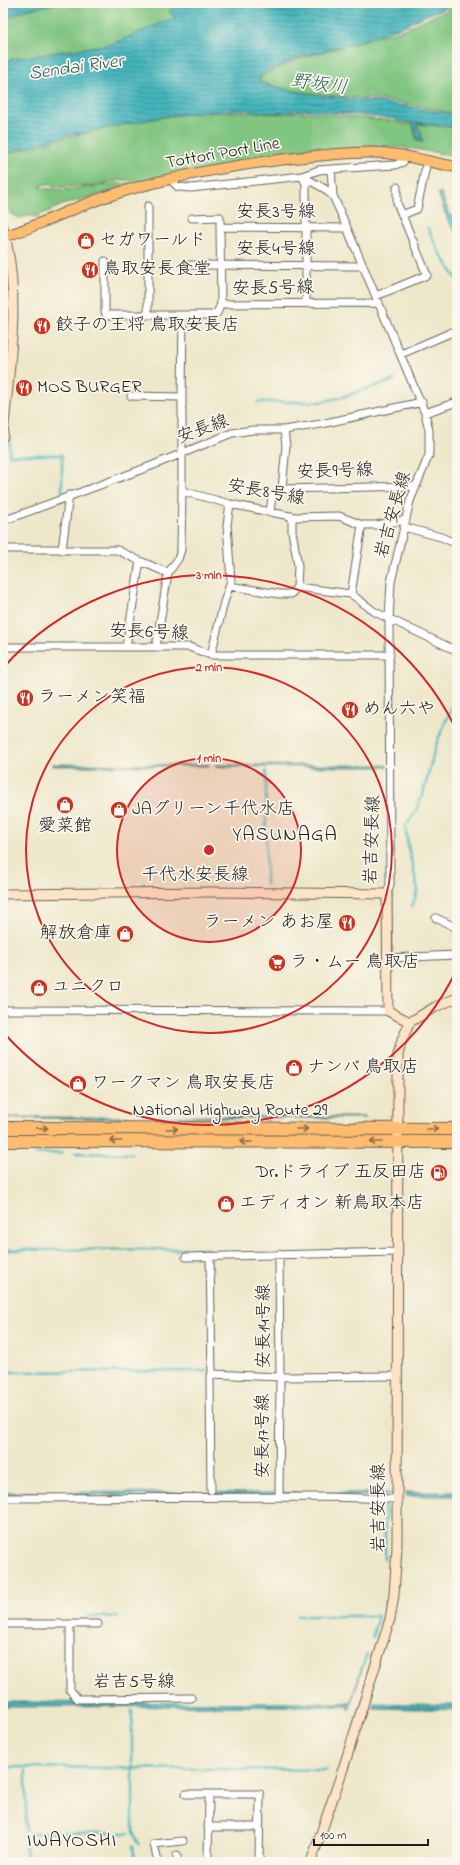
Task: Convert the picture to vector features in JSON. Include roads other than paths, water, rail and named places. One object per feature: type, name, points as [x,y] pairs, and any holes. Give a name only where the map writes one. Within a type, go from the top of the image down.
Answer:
[{"type":"highway","name":"National Highway Route 29","points":[[3,1128],[457,1129]]},
{"type":"highway","name":"National Highway Route 29","points":[[3,1141],[457,1142]]},
{"type":"main road","name":"Tottori Port Line","points":[[4,234],[105,197],[171,180],[254,164],[317,156],[372,152],[408,156],[457,167]]},
{"type":"street","points":[[171,180],[178,187],[191,188],[302,176],[318,170],[395,165],[403,162],[408,156]]},
{"type":"street","points":[[402,215],[417,208],[427,161]]},
{"type":"street","points":[[331,169],[333,196]]},
{"type":"street","points":[[302,176],[325,189],[333,196]]},
{"type":"street","points":[[302,176],[306,184],[306,303]]},
{"type":"street","points":[[376,296],[427,276],[397,203],[397,187]]},
{"type":"street","name":"岩吉安長線","points":[[333,196],[422,402],[429,430],[430,450],[416,486],[405,523],[391,582],[390,884],[387,894],[388,1011]]},
{"type":"street","points":[[148,206],[148,314]]},
{"type":"street","name":"安長3号線","points":[[192,218],[220,217],[220,227],[346,228]]},
{"type":"street","name":"安長5号線","points":[[220,227],[221,304],[379,303]]},
{"type":"street","points":[[3,436],[13,288],[10,260],[4,234]]},
{"type":"street","points":[[105,261],[105,314],[216,314],[221,304]]},
{"type":"street","name":"安長4号線","points":[[190,265],[362,266]]},
{"type":"street","points":[[156,647],[168,573],[178,559],[181,550],[183,315]]},
{"type":"street","points":[[401,354],[457,330]]},
{"type":"street","points":[[131,396],[182,397]]},
{"type":"street","name":"安長線","points":[[3,521],[69,495],[151,466],[232,433],[253,430],[284,430],[342,420],[422,402]]},
{"type":"street","points":[[425,413],[457,402]]},
{"type":"street","points":[[282,489],[286,446],[284,430]]},
{"type":"street","name":"安長9号線","points":[[270,512],[272,497],[282,489],[416,486]]},
{"type":"street","name":"安長8号線","points":[[182,491],[230,504],[292,516],[339,516],[362,525],[405,523],[457,544]]},
{"type":"street","points":[[62,549],[69,495]]},
{"type":"street","name":"安長6号線","points":[[3,647],[189,647],[211,655],[219,619],[231,581],[227,525],[230,504]]},
{"type":"street","points":[[229,586],[280,594],[291,594],[297,587],[298,566],[292,531],[292,516]]},
{"type":"street","points":[[351,594],[362,525]]},
{"type":"street","points":[[3,549],[117,550],[168,573]]},
{"type":"street","points":[[126,647],[140,561]]},
{"type":"street","points":[[297,587],[351,594],[376,612],[457,651]]},
{"type":"street","points":[[211,655],[390,655]]},
{"type":"street","name":"千代水安長線","points":[[3,894],[213,892],[387,894]]},
{"type":"street","points":[[436,918],[457,928]]},
{"type":"street","points":[[388,958],[457,955]]},
{"type":"street","points":[[3,1010],[388,1011],[410,1022],[457,998]]},
{"type":"street","name":"岩吉安長線","points":[[311,1862],[343,1769],[390,1619],[394,1595],[397,1499],[398,1054],[410,1022]]},
{"type":"street","points":[[186,1257],[398,1252]]},
{"type":"street","name":"安長14号線","points":[[279,1254],[280,1377],[397,1376]]},
{"type":"street","points":[[210,1256],[212,1374],[210,1377],[211,1490]]},
{"type":"street","name":"安長17号線","points":[[212,1374],[229,1376],[280,1377],[279,1497]]},
{"type":"street","points":[[3,1498],[279,1497],[397,1499]]},
{"type":"street","points":[[3,1624],[98,1624]]},
{"type":"street","name":"岩吉5号線","points":[[70,1624],[70,1690],[78,1699],[191,1698]]},
{"type":"street","points":[[186,1794],[260,1794],[259,1862]]},
{"type":"street","points":[[208,1862],[209,1794]]},
{"type":"street","points":[[208,1827],[260,1827]]},
{"type":"street","points":[[158,1862],[154,1844],[183,1841]]},
{"type":"water","points":[[3,3],[59,3],[24,10],[3,21]]},
{"type":"water","name":"Sendai River","points":[[175,3],[457,3],[457,5],[429,14],[404,26],[355,43],[297,58],[262,74],[259,80],[260,83],[290,90],[391,103],[457,115],[457,127],[416,123],[423,142],[418,141],[413,123],[402,122],[395,119],[305,110],[273,113],[240,110],[199,112],[167,116],[66,136],[3,154],[3,63],[12,59],[112,44],[176,17],[169,12]]},
{"type":"water","points":[[441,192],[450,215],[457,216],[457,235],[448,221],[438,193]]},
{"type":"water","points":[[393,673],[394,704],[392,955]]},
{"type":"water","points":[[52,764],[210,765],[210,766],[52,766]]},
{"type":"water","points":[[215,765],[387,765],[387,767],[215,767]]},
{"type":"water","points":[[185,1116],[366,1117],[366,1118],[185,1118]]},
{"type":"water","points":[[131,1117],[132,1119],[3,1118]]},
{"type":"water","points":[[3,1492],[386,1493],[386,1496],[3,1495]]},
{"type":"water","points":[[406,1492],[457,1492],[457,1496],[407,1496]]},
{"type":"water","points":[[362,1666],[363,1667],[349,1710],[349,1706],[3,1707],[3,1702],[343,1703],[351,1701]]},
{"type":"water","points":[[374,1703],[457,1705],[457,1710],[373,1708]]},
{"type":"waterway","points":[[428,228],[438,250],[457,280]]},
{"type":"waterway","points":[[314,307],[333,307]]},
{"type":"waterway","points":[[338,307],[353,307]]},
{"type":"waterway","points":[[358,307],[370,307]]},
{"type":"waterway","points":[[258,402],[321,402],[346,396],[394,380]]},
{"type":"waterway","points":[[407,409],[421,408]]},
{"type":"waterway","points":[[346,422],[371,417]]},
{"type":"waterway","points":[[10,439],[9,455],[62,455],[62,495]]},
{"type":"waterway","points":[[408,823],[422,796],[436,745],[457,697]]},
{"type":"waterway","points":[[266,771],[266,885]]},
{"type":"waterway","points":[[405,825],[418,890],[412,906]]},
{"type":"waterway","points":[[159,1117],[189,1117]]},
{"type":"waterway","points":[[36,1154],[62,1153]]},
{"type":"waterway","points":[[75,1153],[132,1154]]},
{"type":"waterway","points":[[3,1250],[209,1249]]},
{"type":"waterway","points":[[7,1372],[208,1371]]},
{"type":"waterway","points":[[384,1494],[395,1494]]},
{"type":"waterway","points":[[385,1506],[385,1559]]},
{"type":"waterway","points":[[89,1616],[118,1617]]},
{"type":"waterway","points":[[297,1616],[376,1616]]},
{"type":"waterway","points":[[372,1638],[378,1616]]},
{"type":"waterway","points":[[362,1668],[367,1654]]},
{"type":"waterway","points":[[132,1710],[132,1767]]},
{"type":"waterway","points":[[3,1767],[327,1770]]},
{"type":"waterway","points":[[133,1770],[133,1833],[139,1844]]},
{"type":"waterway","points":[[26,1771],[26,1831]]},
{"type":"waterway","points":[[31,1833],[128,1833]]},
{"type":"waterway","points":[[26,1839],[26,1862]]},
{"type":"waterway","points":[[133,1846],[135,1862]]},
{"type":"place","name":"セガワールド","points":[[86,241]]},
{"type":"place","name":"鳥取安長食堂","points":[[90,270]]},
{"type":"place","name":"餃子の王将 鳥取安長店","points":[[42,326]]},
{"type":"place","name":"MOS BURGER","points":[[24,388]]},
{"type":"place","name":"ラーメン笑福","points":[[25,698]]},
{"type":"place","name":"めん六や","points":[[350,710]]},
{"type":"place","name":"愛菜館","points":[[65,805]]},
{"type":"place","name":"JAグリーン千代水店","points":[[119,810]]},
{"type":"place","name":"ラーメン あお屋","points":[[347,923]]},
{"type":"place","name":"解放倉庫","points":[[125,934]]},
{"type":"place","name":"ラ・ムー 鳥取店","points":[[277,963]]},
{"type":"place","name":"ユニクロ","points":[[39,988]]},
{"type":"place","name":"ナンバ 鳥取店","points":[[294,1068]]},
{"type":"place","name":"ワークマン 鳥取安長店","points":[[78,1084]]},
{"type":"place","name":"Dr.ドライブ 五反田店","points":[[439,1173]]},
{"type":"place","name":"エディオン 新鳥取本店","points":[[226,1204]]},
{"type":"district","name":"YASUNAGA","points":[[285,835]]},
{"type":"district","name":"IWAYOSHI","points":[[72,1841]]},
{"type":"water label","name":"野坂川","points":[[319,85]]}]
